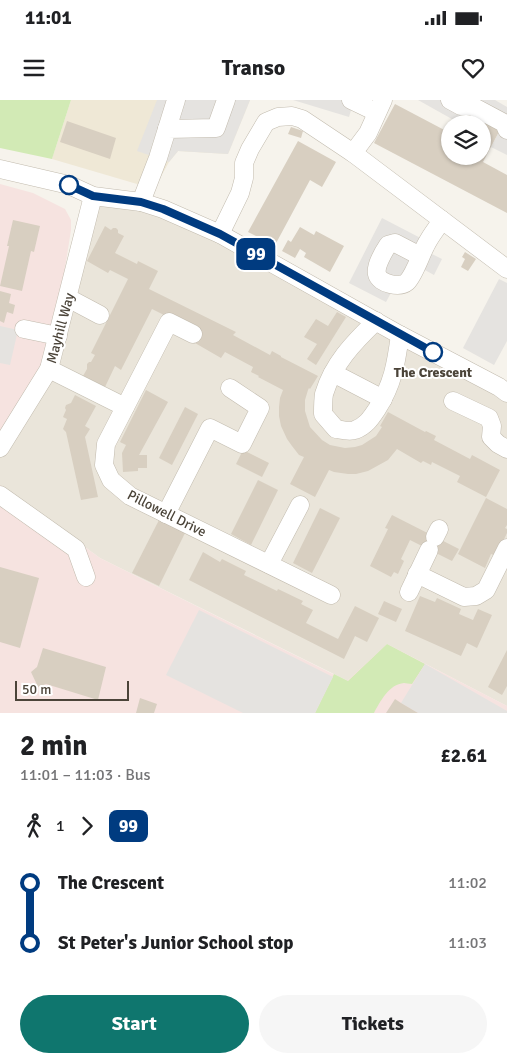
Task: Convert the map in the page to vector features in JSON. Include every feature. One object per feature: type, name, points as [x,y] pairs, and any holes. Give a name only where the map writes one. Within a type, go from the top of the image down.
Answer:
[{"type":"street","points":[[141,202],[158,158],[176,100]]},
{"type":"street","points":[[166,128],[216,128],[226,100]]},
{"type":"street","points":[[351,100],[380,106],[368,133],[353,153]]},
{"type":"street","points":[[450,100],[460,106],[472,106],[504,123],[507,130]]},
{"type":"street","points":[[220,234],[240,193],[244,178],[244,163],[266,122],[278,117],[292,116],[302,119],[353,153],[507,269]]},
{"type":"street","points":[[0,169],[69,185],[93,196],[141,202],[163,209],[220,234],[400,335],[476,374],[507,393]]},
{"type":"street","name":"Mayhill Way","points":[[0,448],[49,369],[93,196]]},
{"type":"street","points":[[420,256],[442,220]]},
{"type":"street","points":[[68,298],[100,315]]},
{"type":"street","points":[[376,321],[353,343],[342,358],[333,373],[324,396],[323,414],[336,429],[354,431],[369,422],[392,379],[397,361],[400,335]]},
{"type":"street","name":"Pillowell Drive","points":[[193,334],[169,322],[106,444],[104,465],[111,480],[130,496],[331,595]]},
{"type":"street","points":[[24,329],[58,336]]},
{"type":"street","points":[[49,369],[125,407]]},
{"type":"street","points":[[333,373],[383,399]]},
{"type":"street","points":[[166,514],[210,428],[242,444],[260,408],[230,388]]},
{"type":"street","points":[[453,401],[489,418],[492,426],[491,437],[507,449]]},
{"type":"street","points":[[0,495],[76,549],[86,576]]},
{"type":"street","points":[[269,564],[300,505]]},
{"type":"street","points":[[409,592],[434,539]]},
{"type":"street","points":[[417,574],[464,597],[476,596],[486,590],[507,548]]},
{"type":"shaded area","points":[[71,100],[250,100],[228,154],[178,151],[169,162],[154,189],[52,159]]},
{"type":"shaded area","points":[[157,100],[250,100],[228,154],[178,151],[169,162],[137,151]]},
{"type":"shaded area","points":[[293,100],[354,100],[349,117]]},
{"type":"shaded area","points":[[418,100],[495,100],[507,107],[507,155],[491,147],[502,126],[491,121],[491,115],[477,115],[465,110],[463,115],[445,115]]},
{"type":"shaded area","points":[[0,184],[33,193],[65,209],[71,220],[71,230],[49,369],[0,448]]},
{"type":"shaded area","points":[[93,196],[141,202],[507,393],[507,706],[387,644],[348,681],[100,558],[0,485],[0,448]]},
{"type":"shaded area","points":[[382,218],[434,245],[430,253],[442,259],[434,275],[423,269],[393,289],[386,302],[349,283]]},
{"type":"shaded area","points":[[499,279],[507,283],[507,341],[494,365],[463,348]]},
{"type":"shaded area","points":[[0,326],[18,330],[10,365],[0,363]]},
{"type":"shaded area","points":[[0,485],[100,558],[347,681],[387,644],[507,706],[507,713],[0,713]]},
{"type":"shaded area","points":[[199,610],[333,677],[315,713],[243,713],[166,675]]},
{"type":"shaded area","points":[[425,664],[507,711],[507,713],[418,713],[401,703]]},
{"type":"green space","points":[[0,100],[71,100],[52,159],[0,148]]},
{"type":"green space","points":[[387,644],[425,664],[412,684],[399,684],[389,690],[374,713],[315,713],[334,674],[348,681]]},
{"type":"building","points":[[395,104],[441,128],[441,165],[489,165],[507,175],[507,213],[374,143]]},
{"type":"building","points":[[470,110],[480,115],[468,115]]},
{"type":"building","points":[[491,120],[502,126],[491,147]]},
{"type":"building","points":[[67,121],[116,138],[110,159],[60,142]]},
{"type":"building","points":[[291,127],[303,131],[301,138],[288,134]]},
{"type":"building","points":[[298,141],[336,162],[322,187],[310,180],[274,247],[264,241],[263,243],[256,240],[258,237],[248,232]]},
{"type":"building","points":[[13,220],[40,226],[34,252],[31,251],[22,291],[0,286]]},
{"type":"building","points":[[105,226],[111,230],[116,228],[118,233],[124,236],[115,253],[137,264],[138,261],[158,271],[149,289],[236,332],[233,335],[270,355],[272,351],[318,376],[308,390],[305,400],[305,411],[310,427],[322,440],[330,445],[345,448],[362,445],[376,436],[388,412],[436,436],[434,440],[470,459],[472,455],[500,470],[486,497],[457,482],[460,476],[432,462],[431,465],[423,461],[421,463],[397,449],[388,460],[368,471],[348,474],[329,470],[315,497],[290,484],[304,457],[299,455],[292,446],[281,426],[279,407],[283,390],[258,377],[251,372],[253,367],[225,352],[221,358],[195,343],[200,333],[152,309],[121,370],[115,366],[105,387],[83,376],[87,369],[87,364],[91,362],[95,355],[91,353],[128,279],[110,270],[108,273],[87,261]]},
{"type":"building","points":[[300,227],[314,235],[316,231],[344,246],[330,272],[304,257],[306,253],[300,249],[295,258],[282,251],[288,240],[291,242]]},
{"type":"building","points":[[465,252],[476,259],[468,271],[461,267],[465,259],[462,257]]},
{"type":"building","points":[[0,291],[11,294],[9,303],[15,305],[13,314],[7,312],[4,323],[0,321]]},
{"type":"building","points":[[337,312],[346,317],[316,365],[307,359],[317,344],[304,337],[316,319],[328,326]]},
{"type":"building","points":[[146,390],[168,402],[139,455],[147,455],[147,468],[123,472],[122,453],[126,445],[120,442]]},
{"type":"building","points":[[75,395],[96,406],[85,426],[90,429],[85,437],[98,497],[81,500],[66,432],[63,429],[67,419],[63,417],[66,405],[71,403]]},
{"type":"building","points":[[185,407],[198,414],[172,465],[159,458]]},
{"type":"building","points":[[243,450],[269,463],[262,477],[236,464]]},
{"type":"building","points":[[258,480],[278,490],[251,545],[231,534]]},
{"type":"building","points":[[486,498],[507,509],[507,525],[505,528],[507,533],[496,556],[491,554],[485,568],[458,554]]},
{"type":"building","points":[[320,508],[340,518],[312,573],[293,563]]},
{"type":"building","points":[[392,515],[459,549],[452,561],[410,540],[401,559],[404,561],[398,574],[394,572],[391,577],[370,566],[388,529],[385,528]]},
{"type":"building","points":[[159,520],[185,533],[159,586],[132,573]]},
{"type":"building","points":[[203,552],[220,562],[222,559],[246,571],[244,575],[303,601],[301,604],[313,610],[306,623],[338,639],[355,606],[379,618],[367,642],[355,636],[344,659],[189,580]]},
{"type":"building","points":[[0,567],[39,578],[20,648],[0,642]]},
{"type":"building","points":[[420,596],[435,602],[437,598],[461,609],[459,614],[473,620],[478,609],[492,615],[477,648],[467,643],[461,656],[405,631]]},
{"type":"building","points":[[384,601],[402,609],[396,622],[378,614]]},
{"type":"building","points":[[43,648],[106,667],[98,700],[46,684],[38,687],[31,672],[37,667]]},
{"type":"building","points":[[507,650],[507,686],[502,695],[488,687]]},
{"type":"building","points":[[140,698],[157,704],[154,713],[136,713]]},
{"type":"building","points":[[395,699],[401,703],[418,713],[386,713]]},
{"type":"bus line","name":"99","points":[[69,185],[93,196],[141,202],[163,209],[220,234],[433,352]]},
{"type":"place","name":"The Crescent","points":[[433,352]]}]
